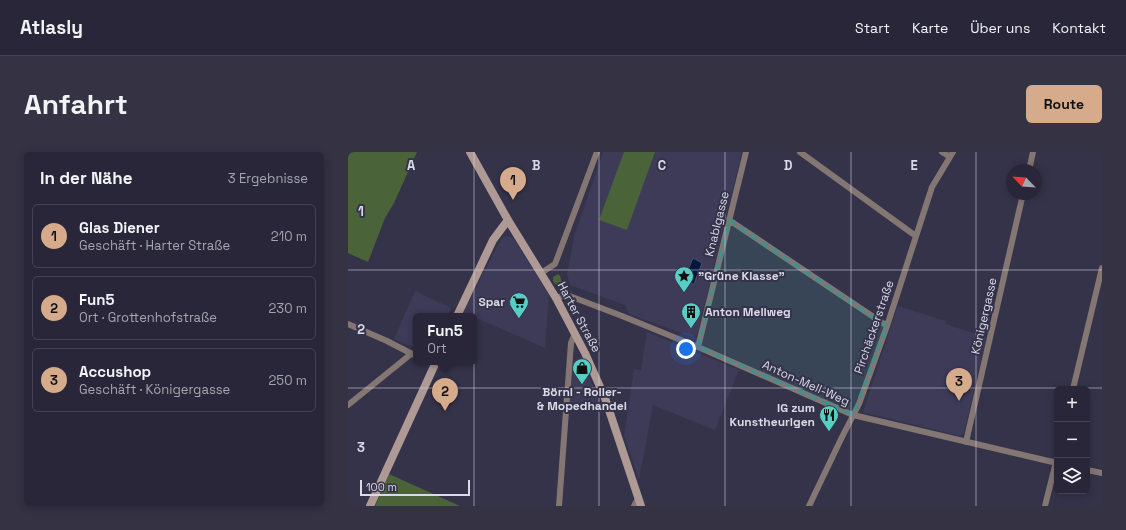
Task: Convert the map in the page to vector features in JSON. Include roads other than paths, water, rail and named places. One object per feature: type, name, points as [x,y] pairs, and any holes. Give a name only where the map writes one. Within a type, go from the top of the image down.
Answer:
[{"type":"main road","name":"Harter Straße","points":[[470,152],[508,220],[556,298],[586,352],[604,398],[638,504]]},
{"type":"main road","points":[[458,313],[493,240],[508,220]]},
{"type":"main road","points":[[370,506],[432,365]]},
{"type":"street","points":[[541,273],[555,264],[597,152]]},
{"type":"street","name":"Knablgasse","points":[[698,347],[746,152]]},
{"type":"street","points":[[800,152],[912,234],[916,235]]},
{"type":"street","points":[[942,152],[951,155]]},
{"type":"street","points":[[1030,164],[1033,152]]},
{"type":"street","name":"Pirchäckerstraße","points":[[809,506],[859,404],[887,326],[932,187],[951,155]]},
{"type":"street","name":"Königergasse","points":[[966,442],[1022,200]]},
{"type":"street","points":[[729,220],[887,326]]},
{"type":"street","points":[[1074,386],[1102,268]]},
{"type":"street","name":"Anton-Mell-Weg","points":[[556,298],[567,296],[622,316],[698,347],[853,415],[966,442],[1054,460]]},
{"type":"street","points":[[348,324],[413,354]]},
{"type":"street","points":[[559,506],[571,343],[576,333]]},
{"type":"street","points":[[348,405],[413,356]]},
{"type":"street","points":[[1090,471],[1102,473]]},
{"type":"street","points":[[1045,506],[1054,472]]},
{"type":"water","points":[[693,258],[702,263],[694,284],[691,284],[685,277]]},
{"type":"place","name":"Glas Diener","points":[[513,200]]},
{"type":"place","name":"\"Grüne Klasse\"","points":[[684,293]]},
{"type":"place","name":"Spar","points":[[519,319]]},
{"type":"place","name":"Anton Mellweg","points":[[691,329]]},
{"type":"place","name":"Börni - Roller- & Mopedhandel","points":[[582,385]]},
{"type":"place","name":"Accushop","points":[[959,401]]},
{"type":"place","name":"Fun5","points":[[445,411]]},
{"type":"place","name":"IG zum Kunstheurigen","points":[[829,432]]}]
